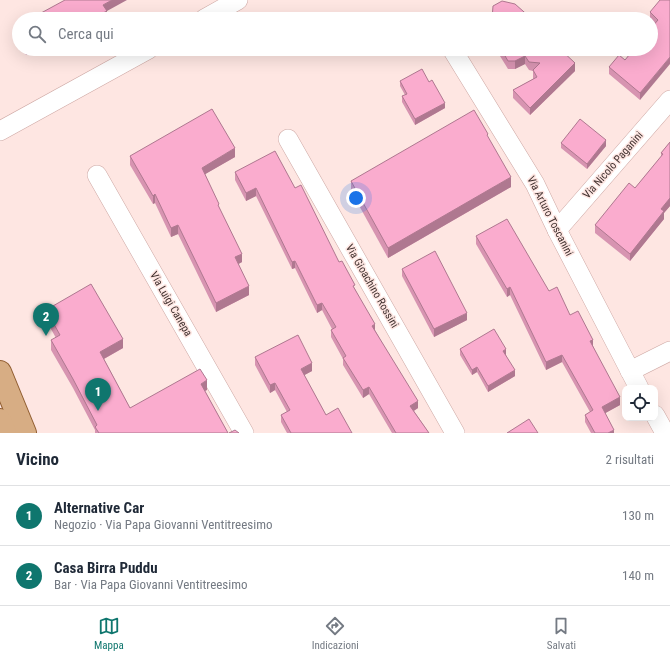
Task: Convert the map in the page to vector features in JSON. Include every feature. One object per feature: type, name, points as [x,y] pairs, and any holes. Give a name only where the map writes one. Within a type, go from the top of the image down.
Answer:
[{"type":"main road","points":[[0,372],[25,433]]},
{"type":"main road","points":[[0,420],[5,433]]},
{"type":"street","points":[[217,12],[238,0]]},
{"type":"street","points":[[0,131],[136,56]]},
{"type":"street","name":"Via Arturo Toscanini","points":[[456,56],[535,184],[557,230],[638,385]]},
{"type":"street","name":"Via Nicolò Paganini","points":[[557,230],[670,100]]},
{"type":"street","name":"Via Gioachino Rossini","points":[[288,139],[456,433]]},
{"type":"street","name":"Via Luigi Canepa","points":[[97,175],[244,433]]},
{"type":"street","points":[[630,372],[670,351]]},
{"type":"street","points":[[658,420],[665,433]]},
{"type":"building","points":[[65,0],[112,0],[103,5],[107,11],[105,12],[43,12]]},
{"type":"building","points":[[660,0],[670,0],[670,57],[640,93],[609,67],[618,56],[625,60],[628,56],[658,56],[658,12],[650,12]]},
{"type":"building","points":[[502,1],[515,4],[524,12],[493,12],[493,6]]},
{"type":"building","points":[[505,56],[525,56],[515,61],[508,61]]},
{"type":"building","points":[[525,56],[568,56],[575,63],[530,108],[513,90],[537,77],[533,70],[540,63],[529,62]]},
{"type":"building","points":[[422,69],[429,82],[432,80],[445,103],[415,119],[402,96],[407,94],[400,81]]},
{"type":"building","points":[[212,109],[235,148],[202,168],[242,254],[235,257],[249,286],[216,303],[178,225],[171,228],[155,194],[153,196],[130,156]]},
{"type":"building","points":[[474,110],[511,177],[388,248],[351,181]]},
{"type":"building","points":[[580,119],[606,140],[587,164],[561,143]]},
{"type":"building","points":[[670,142],[670,198],[661,209],[664,211],[630,254],[595,225],[629,183],[635,188],[663,154],[661,153]]},
{"type":"building","points":[[275,151],[295,188],[301,185],[339,262],[342,261],[355,285],[353,286],[375,324],[372,326],[418,401],[410,406],[429,433],[396,433],[369,387],[363,390],[343,358],[346,356],[331,330],[336,327],[322,303],[317,305],[295,261],[292,262],[256,188],[246,193],[235,172]]},
{"type":"building","points":[[507,219],[549,291],[557,287],[570,315],[578,311],[593,340],[590,341],[620,397],[602,407],[614,430],[608,433],[595,433],[585,415],[593,410],[562,355],[546,362],[510,287],[507,289],[476,236]]},
{"type":"building","points":[[435,251],[467,313],[434,329],[402,269]]},
{"type":"building","points":[[91,284],[123,339],[100,352],[130,408],[200,369],[207,380],[201,384],[228,433],[99,433],[95,427],[97,425],[51,340],[60,335],[46,310]]},
{"type":"building","points":[[494,329],[506,349],[503,351],[515,370],[488,386],[477,367],[472,370],[460,349]]},
{"type":"building","points":[[298,335],[312,363],[301,369],[326,415],[338,408],[352,433],[291,433],[281,415],[290,410],[275,383],[270,385],[255,357]]},
{"type":"building","points":[[529,419],[538,433],[507,433]]},
{"type":"building","points":[[235,430],[239,433],[229,433]]},
{"type":"place","name":"Casa Birra Puddu","points":[[46,336]]},
{"type":"place","name":"Alternative Car","points":[[98,411]]}]
